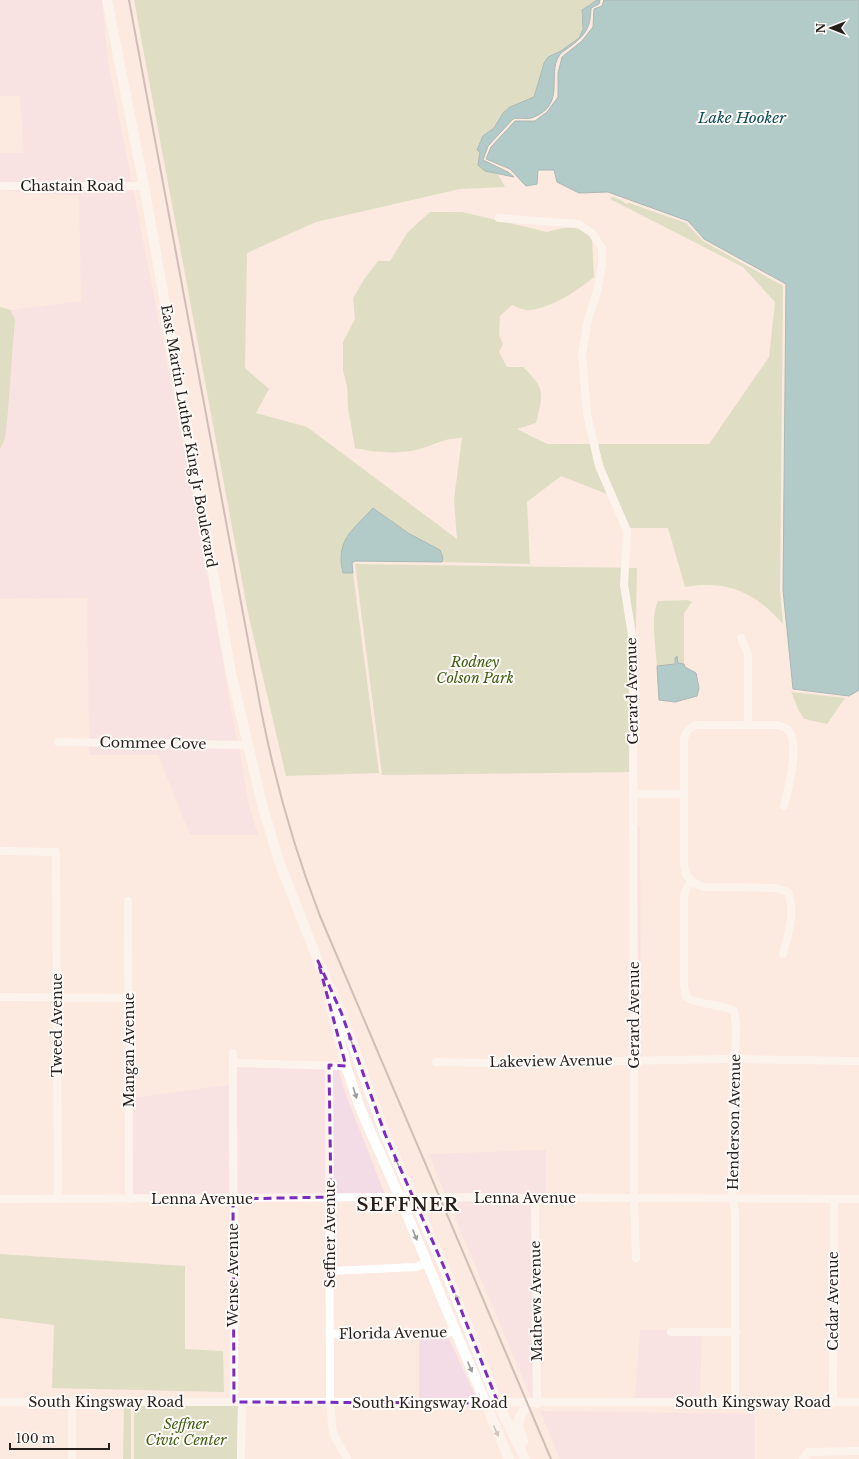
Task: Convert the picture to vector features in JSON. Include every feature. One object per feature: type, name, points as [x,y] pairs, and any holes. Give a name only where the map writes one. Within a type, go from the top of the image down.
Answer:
[{"type":"main road","name":"East Martin Luther King Jr Boulevard","points":[[107,0],[144,186],[230,673],[262,808],[318,962]]},
{"type":"main road","points":[[318,962],[346,1066],[360,1108],[400,1198],[509,1459]]},
{"type":"main road","points":[[318,962],[341,1012],[385,1134],[469,1327],[498,1403],[525,1459]]},
{"type":"main road","points":[[531,1459],[517,1424],[519,1416],[532,1404]]},
{"type":"street","name":"Chastain Road","points":[[0,186],[144,186]]},
{"type":"street","name":"Gerard Avenue","points":[[499,218],[579,224],[592,234],[602,248],[602,264],[598,288],[588,320],[582,354],[587,414],[599,466],[627,531],[624,585],[633,641],[632,794],[634,1199],[636,1258]]},
{"type":"street","points":[[742,638],[748,654],[748,725]]},
{"type":"street","points":[[783,954],[791,926],[792,902],[788,892],[776,888],[704,887],[692,882],[686,874],[684,865],[684,738],[688,730],[695,725],[777,725],[787,729],[792,740],[792,780],[784,806]]},
{"type":"street","name":"Commee Cove","points":[[58,742],[248,745]]},
{"type":"street","points":[[632,794],[684,794]]},
{"type":"street","name":"Tweed Avenue","points":[[0,851],[56,852],[58,1199]]},
{"type":"street","name":"Henderson Avenue","points":[[692,882],[687,887],[684,896],[684,986],[686,996],[695,1003],[727,1007],[734,1011],[736,1018],[735,1052],[733,1059],[732,1199],[734,1212],[736,1332],[735,1402]]},
{"type":"street","name":"Mangan Avenue","points":[[128,901],[129,1199]]},
{"type":"street","points":[[0,997],[128,998]]},
{"type":"street","name":"Wense Avenue","points":[[234,1052],[233,1199],[238,1402],[241,1459]]},
{"type":"street","name":"Lakeview Avenue","points":[[436,1062],[493,1063],[634,1059],[859,1061]]},
{"type":"street","points":[[234,1063],[346,1066]]},
{"type":"street","name":"Seffner Avenue","points":[[329,1065],[331,1198],[330,1403],[333,1433],[347,1459]]},
{"type":"street","name":"Lenna Avenue","points":[[0,1199],[412,1197],[859,1199]]},
{"type":"street","name":"Mathews Avenue","points":[[532,1404],[536,1198]]},
{"type":"street","name":"Cedar Avenue","points":[[833,1402],[834,1199]]},
{"type":"street","points":[[331,1271],[416,1267],[426,1263]]},
{"type":"street","name":"Florida Avenue","points":[[330,1334],[444,1334],[455,1331]]},
{"type":"street","points":[[671,1332],[736,1332]]},
{"type":"street","name":"South Kingsway Road","points":[[0,1402],[532,1404],[859,1402]]},
{"type":"street","points":[[72,1402],[72,1459]]},
{"type":"street","points":[[803,1459],[808,1452],[859,1451]]},
{"type":"highlighted area","points":[[318,961],[341,1012],[385,1134],[444,1267],[498,1403],[234,1402],[233,1199],[331,1197],[329,1065],[346,1066]]},
{"type":"shaded area","points":[[0,0],[102,0],[108,61],[132,183],[0,183],[0,153],[24,153],[20,96],[0,96]]},
{"type":"shaded area","points":[[133,189],[195,506],[237,741],[89,739],[87,598],[0,599],[0,449],[5,439],[14,342],[15,320],[11,310],[81,301],[79,196],[0,190]]},
{"type":"shaded area","points":[[89,746],[239,748],[249,806],[258,835],[190,835],[158,755],[89,755]]},
{"type":"shaded area","points":[[637,827],[640,827],[641,1056],[638,1056]]},
{"type":"shaded area","points":[[237,1067],[325,1068],[327,1194],[237,1195]]},
{"type":"shaded area","points":[[333,1068],[339,1069],[343,1087],[385,1195],[334,1194]]},
{"type":"shaded area","points":[[230,1076],[229,1195],[132,1195],[132,1098],[229,1085]]},
{"type":"shaded area","points":[[546,1150],[545,1195],[445,1194],[429,1154]]},
{"type":"shaded area","points":[[448,1201],[532,1202],[533,1400],[532,1400]]},
{"type":"shaded area","points":[[640,1330],[667,1330],[668,1335],[702,1335],[700,1399],[635,1398]]},
{"type":"shaded area","points":[[448,1337],[477,1399],[419,1399],[419,1338]]},
{"type":"shaded area","points":[[540,1411],[755,1414],[755,1459],[560,1459]]},
{"type":"green space","points":[[134,0],[597,0],[588,5],[581,14],[582,27],[576,40],[567,48],[547,58],[541,71],[534,97],[510,107],[503,113],[480,152],[485,171],[498,174],[505,187],[460,189],[316,222],[247,253],[245,368],[269,389],[256,413],[307,427],[457,539],[454,499],[462,438],[448,440],[418,450],[400,452],[382,452],[355,448],[348,408],[347,386],[343,370],[343,342],[355,319],[353,298],[365,278],[378,261],[390,261],[408,232],[430,212],[462,212],[547,232],[572,228],[583,231],[592,240],[594,277],[573,293],[547,306],[528,310],[512,305],[500,316],[499,335],[503,344],[499,352],[507,367],[523,367],[536,381],[541,392],[536,423],[517,429],[547,444],[590,444],[607,494],[561,476],[527,502],[530,564],[442,562],[443,558],[440,550],[408,533],[374,508],[346,538],[343,573],[353,573],[379,773],[286,776],[248,613]]},
{"type":"green space","points":[[613,197],[623,201],[626,204],[629,203],[686,223],[703,241],[783,286],[780,590],[783,624],[762,604],[751,596],[739,591],[714,585],[685,587],[668,528],[630,528],[603,465],[598,444],[709,444],[769,357],[775,302],[743,267],[610,199]]},
{"type":"green space","points":[[0,307],[11,310],[15,320],[5,439],[0,449]]},
{"type":"green space","name":"Rodney Colson Park","points":[[355,564],[637,568],[635,678],[636,772],[382,775]]},
{"type":"green space","points":[[688,600],[692,602],[684,613],[684,664],[678,663],[677,656],[675,664],[657,666],[654,615],[658,601]]},
{"type":"green space","points":[[791,691],[845,698],[827,724],[804,719],[798,709]]},
{"type":"green space","points":[[0,1254],[185,1266],[185,1349],[223,1351],[224,1392],[52,1388],[54,1325],[0,1318]]},
{"type":"green space","points":[[124,1405],[131,1405],[131,1459],[123,1459]]},
{"type":"green space","name":"Seffner Civic Center","points":[[134,1406],[238,1406],[237,1459],[134,1459]]},
{"type":"water","points":[[597,0],[600,0],[599,4],[591,8],[590,21],[587,30],[584,34],[559,56],[556,64],[553,97],[550,105],[534,117],[513,119],[488,146],[483,160],[508,172],[514,177],[485,171],[478,165],[480,152],[477,150],[483,136],[494,128],[503,113],[510,107],[534,97],[544,63],[548,57],[561,51],[579,38],[583,29],[582,10]]},
{"type":"water","name":"Lake Hooker","points":[[604,0],[859,0],[859,690],[849,696],[793,689],[783,590],[786,284],[704,239],[688,221],[608,192],[579,193],[557,182],[554,170],[538,170],[537,184],[526,186],[510,169],[486,159],[491,147],[515,121],[535,121],[547,112],[558,97],[558,73],[562,57],[582,41],[593,27],[594,9],[602,6]]},
{"type":"water","points":[[373,508],[408,533],[440,550],[443,558],[442,562],[355,561],[352,563],[353,573],[343,573],[341,562],[344,544],[348,536]]},
{"type":"water","points":[[677,656],[678,663],[684,664],[685,667],[696,673],[699,688],[697,696],[675,702],[659,700],[657,666],[675,664],[675,658]]},
{"type":"railway","points":[[129,0],[261,710],[272,763],[286,814],[302,866],[320,916],[551,1459]]},
{"type":"district","name":"SEFFNER","points":[[408,1205]]}]
